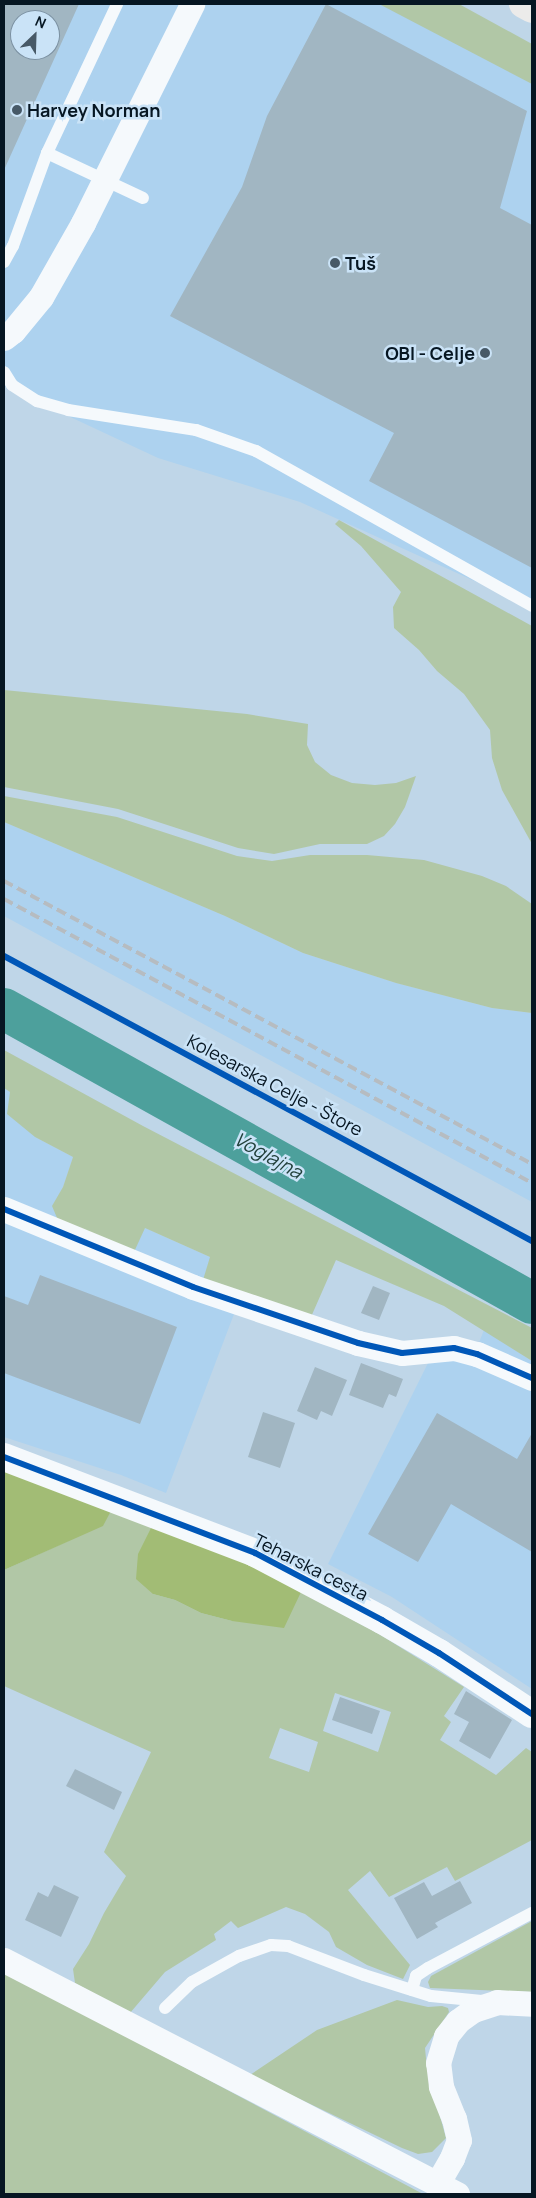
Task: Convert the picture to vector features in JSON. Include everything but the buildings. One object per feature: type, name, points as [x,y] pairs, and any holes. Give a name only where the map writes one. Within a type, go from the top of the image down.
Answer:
[{"type":"main road","points":[[524,4],[532,9]]},
{"type":"street","points":[[4,338],[13,331],[41,297],[105,181],[192,4]]},
{"type":"street","points":[[4,1209],[193,1287],[358,1343],[402,1354],[454,1348],[477,1354],[532,1378]]},
{"type":"street","name":"Teharska cesta","points":[[4,1457],[255,1553],[406,1634],[532,1714]]},
{"type":"street","points":[[4,1960],[447,2189],[452,2158],[459,2140],[454,2119],[441,2086],[438,2064],[441,2048],[446,2036],[458,2021],[473,2010],[496,2002],[532,2004]]},
{"type":"lane","points":[[4,262],[13,246],[47,153],[117,4]]},
{"type":"lane","points":[[47,153],[143,198]]},
{"type":"lane","points":[[4,372],[12,385],[37,401],[68,410],[196,430],[256,451],[532,606]]},
{"type":"lane","points":[[412,1990],[416,1976],[428,1968],[532,1913]]},
{"type":"lane","points":[[165,2008],[192,1982],[239,1956],[271,1945],[288,1946],[431,1996],[496,2002]]},
{"type":"shaded area","points":[[4,4],[428,4],[532,57],[532,607],[300,502],[158,458],[4,386]]},
{"type":"shaded area","points":[[4,822],[225,916],[303,953],[396,983],[492,1008],[532,1013],[532,1202],[4,916]]},
{"type":"shaded area","points":[[4,1088],[10,1092],[35,1137],[73,1157],[63,1187],[53,1206],[145,1228],[210,1257],[242,1293],[166,1493],[121,1475],[4,1437]]},
{"type":"shaded area","points":[[484,1330],[532,1361],[532,1689],[392,1597],[328,1564],[428,1363],[452,1359],[470,1365]]},
{"type":"green space","points":[[379,4],[459,4],[532,44],[532,84]]},
{"type":"green space","points":[[339,520],[532,626],[532,844],[502,790],[492,758],[490,730],[464,694],[437,671],[419,650],[394,628],[393,607],[401,592],[361,546],[335,524]]},
{"type":"green space","points":[[4,690],[247,714],[308,724],[307,745],[315,762],[331,775],[352,783],[375,785],[396,783],[416,776],[405,807],[395,824],[384,836],[367,844],[320,844],[274,854],[238,848],[118,809],[4,787]]},
{"type":"green space","points":[[4,796],[117,817],[237,856],[272,861],[310,855],[367,855],[424,860],[482,876],[506,886],[532,904],[532,1013],[492,1008],[396,983],[303,953],[225,916],[4,822]]},
{"type":"green space","points":[[4,1050],[143,1126],[532,1328],[532,1361],[444,1306],[336,1260],[311,1317],[203,1280],[210,1257],[145,1228],[134,1252],[60,1225],[52,1206],[63,1187],[73,1157],[35,1137],[7,1114],[10,1092],[4,1088]]},
{"type":"green space","points":[[4,1469],[112,1509],[103,1526],[4,1570]]},
{"type":"green space","points":[[112,1509],[153,1524],[153,1594],[175,1600],[201,1613],[232,1621],[301,1592],[379,1634],[464,1687],[444,1716],[451,1722],[440,1740],[496,1775],[526,1748],[532,1752],[532,1840],[455,1881],[447,1867],[389,1897],[370,1871],[348,1890],[410,1965],[403,1979],[367,1965],[336,1947],[329,1932],[305,1914],[286,1907],[238,1928],[231,1921],[214,1934],[216,1940],[165,1972],[130,2013],[75,1983],[73,1969],[89,1944],[104,1913],[126,1876],[104,1852],[151,1752],[4,1686],[4,1570],[68,1541]],"holes":[[[335,1693],[391,1712],[378,1752],[323,1731]],[[280,1728],[318,1742],[309,1772],[269,1758]]]},
{"type":"green space","points":[[153,1524],[248,1563],[301,1592],[284,1628],[232,1621],[201,1613],[175,1600],[153,1594],[136,1579],[138,1554]]},
{"type":"green space","points":[[532,1921],[532,1992],[430,1988],[428,1982],[431,1976]]},
{"type":"green space","points":[[4,1970],[58,2000],[423,2194],[4,2194]]},
{"type":"green space","points":[[397,2000],[428,2007],[442,2006],[448,2008],[449,2012],[425,2048],[427,2069],[446,2138],[432,2152],[418,2154],[402,2148],[250,2075],[317,2030]]},
{"type":"waterway","name":"Voglajna","points":[[4,1009],[532,1303]]},
{"type":"railway","points":[[4,881],[532,1164]]},
{"type":"railway","points":[[4,899],[532,1183]]},
{"type":"cycle path","name":"Kolesarska Celje - Štore","points":[[4,956],[532,1241]]},
{"type":"cycle path","points":[[4,1209],[193,1287],[358,1343],[402,1353],[454,1348],[477,1354],[532,1378]]},
{"type":"cycle path","points":[[4,1457],[255,1553],[382,1620],[439,1653],[532,1714]]},
{"type":"place","name":"Harvey Norman","points":[[17,110]]},
{"type":"place","name":"Tuš","points":[[335,263]]},
{"type":"place","name":"OBI - Celje","points":[[485,353]]}]
